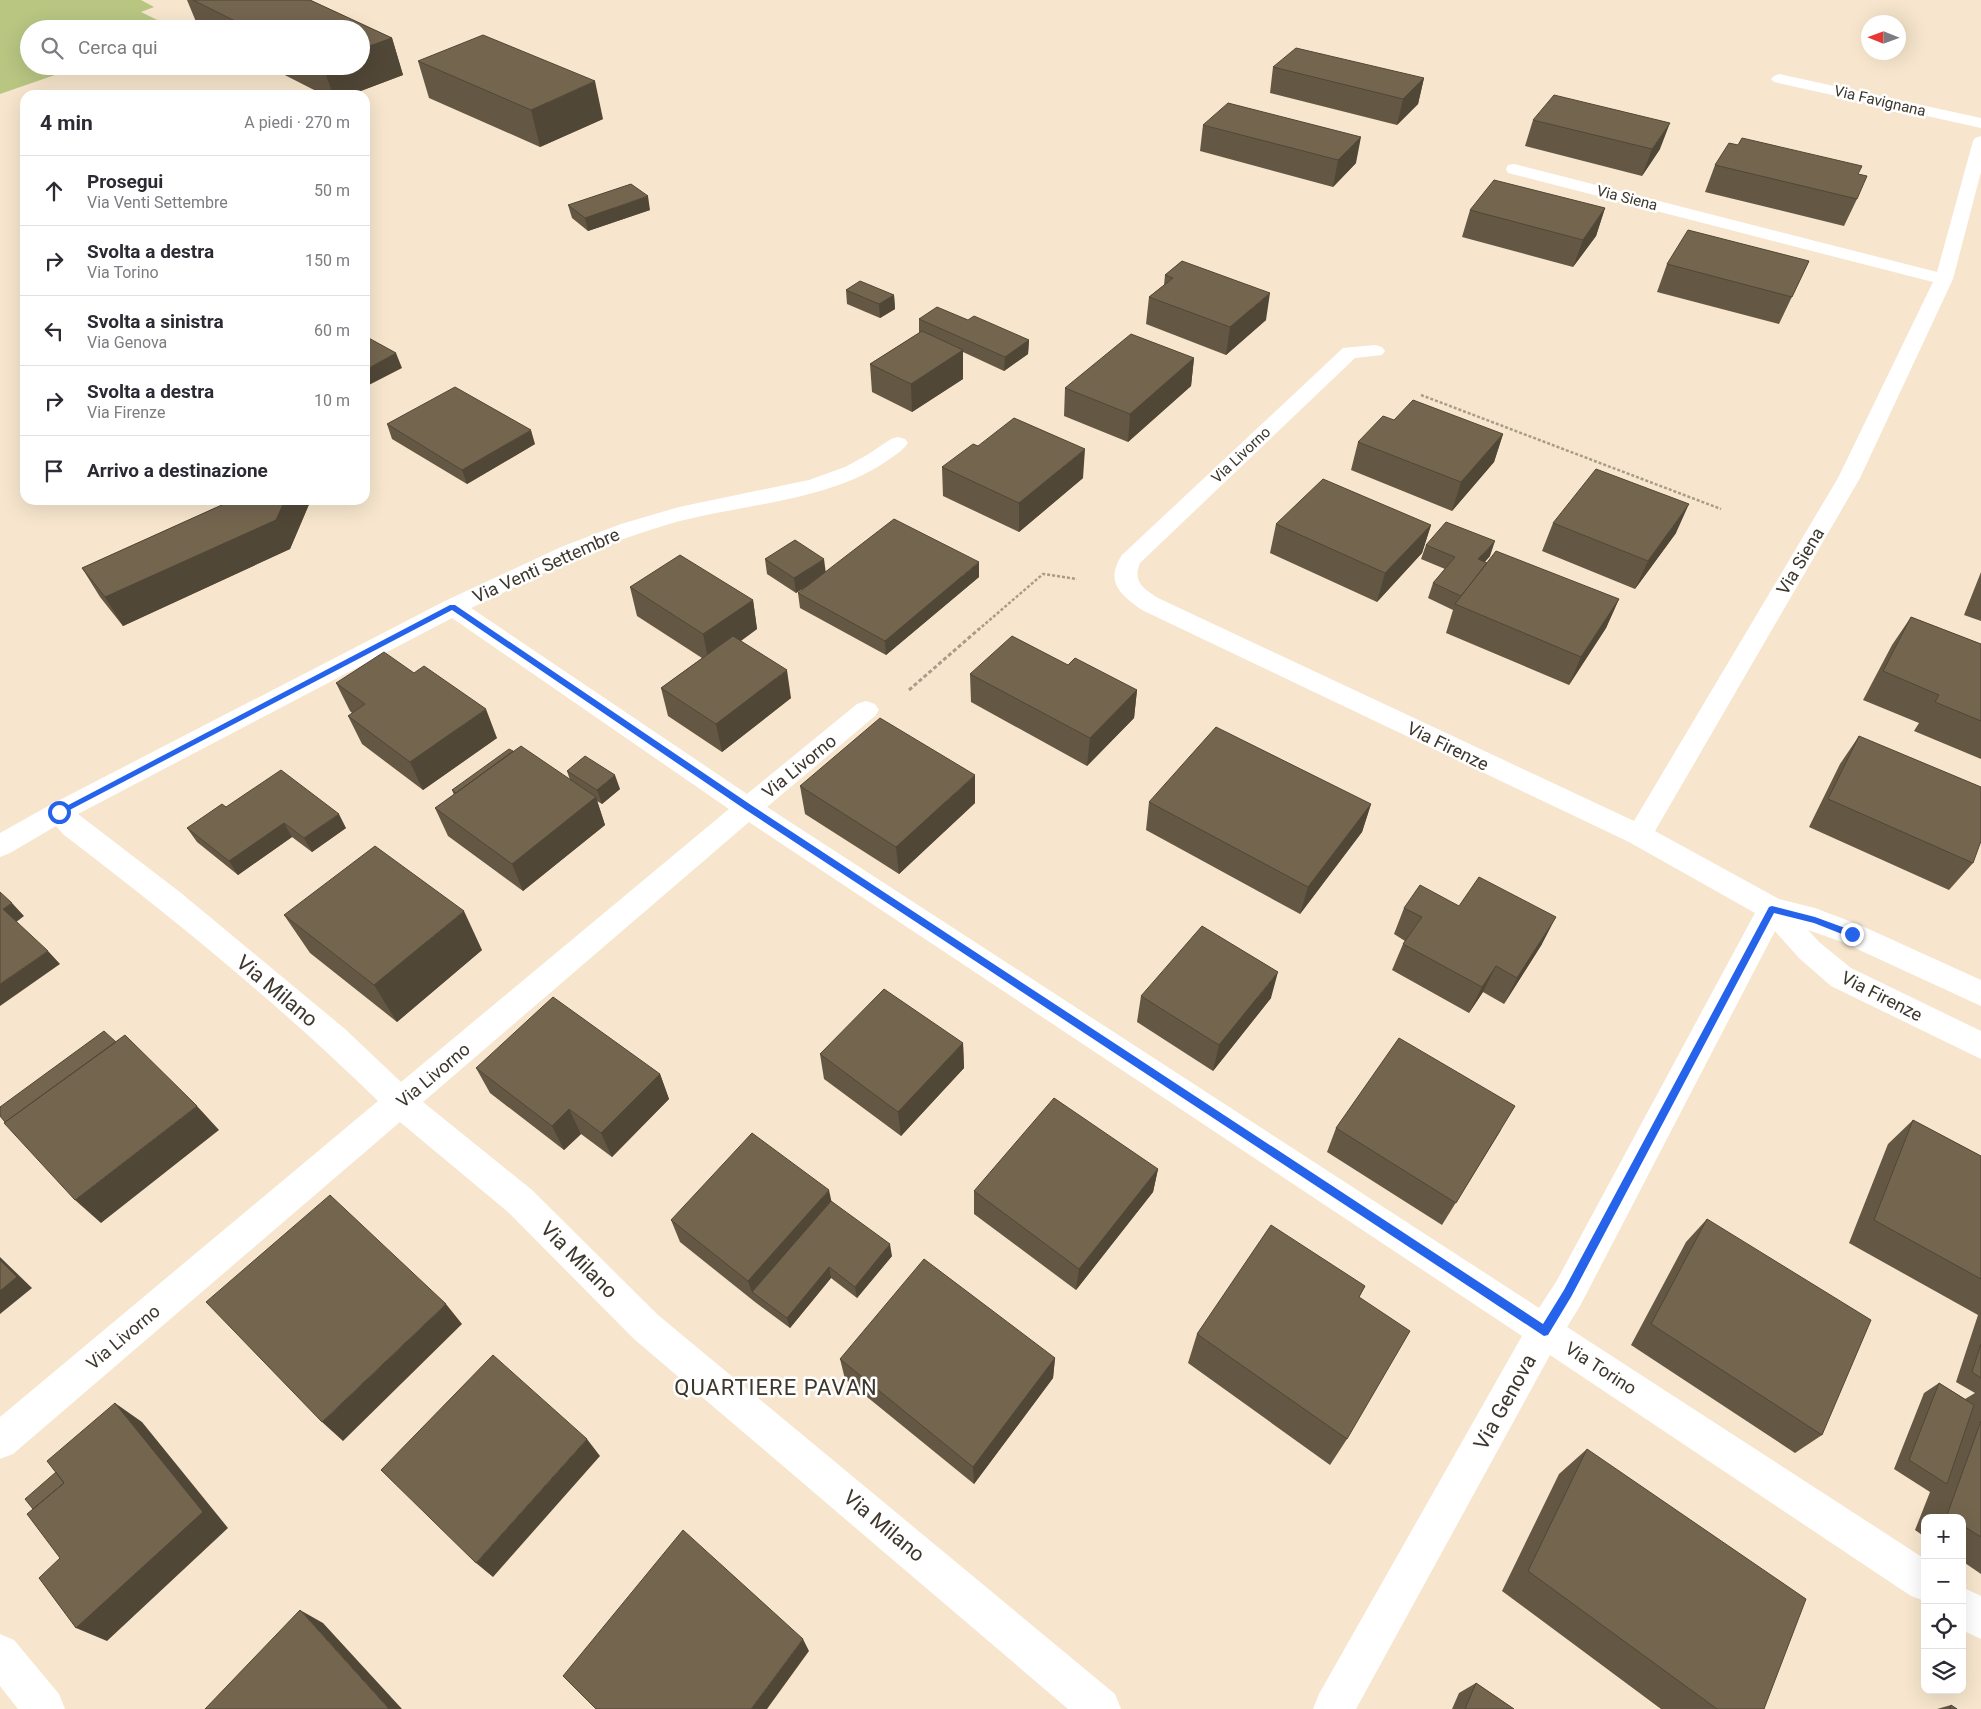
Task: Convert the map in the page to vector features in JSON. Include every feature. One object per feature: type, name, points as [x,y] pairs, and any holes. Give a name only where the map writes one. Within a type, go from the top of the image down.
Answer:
[{"type":"street","name":"Via Favignana","points":[[1779,79],[1981,123]]},
{"type":"street","name":"Via Siena","points":[[1639,835],[1849,478],[1944,279],[1981,141]]},
{"type":"street","name":"Via Siena","points":[[1514,169],[1944,279]]},
{"type":"street","name":"Via Livorno","points":[[1125,581],[1124,570],[1130,560],[1350,352],[1375,351]]},
{"type":"street","name":"Via Venti Settembre","points":[[0,846],[59,812],[452,607],[569,552],[629,528],[687,512],[814,486],[853,472],[876,460],[898,443]]},
{"type":"street","name":"Via Firenze","points":[[1125,581],[1134,593],[1150,604],[1639,835],[1772,910],[1815,920],[1852,934],[1981,994]]},
{"type":"street","name":"Via Torino","points":[[452,607],[748,808],[1921,1579]]},
{"type":"street","name":"Via Livorno","points":[[0,1441],[866,710]]},
{"type":"street","name":"Via Milano","points":[[59,812],[74,828],[170,901],[334,1038],[400,1102],[520,1201],[646,1327],[1100,1709]]},
{"type":"street","name":"Via Firenze","points":[[1772,910],[1809,950],[1841,977],[1981,1046]]},
{"type":"street","name":"Via Genova","points":[[1334,1709],[1544,1331],[1568,1294],[1772,910]]},
{"type":"street","points":[[1966,1610],[1981,1619]]},
{"type":"street","points":[[0,1654],[44,1709]]},
{"type":"path","points":[[1420,396],[1721,509]]},
{"type":"path","points":[[909,690],[1043,574],[1076,579]]},
{"type":"green space","points":[[0,0],[141,0],[154,7],[141,12],[157,20],[20,20],[20,75],[55,75],[0,94]]},
{"type":"building","points":[[193,0],[310,0],[353,20],[233,20]]},
{"type":"building","points":[[370,28],[392,38],[370,46]]},
{"type":"building","points":[[483,35],[595,81],[531,110],[418,61]]},
{"type":"building","points":[[1296,48],[1424,78],[1403,99],[1273,67]]},
{"type":"building","points":[[1554,95],[1670,123],[1652,149],[1533,120]]},
{"type":"building","points":[[1228,103],[1361,137],[1338,160],[1203,125]]},
{"type":"building","points":[[1742,138],[1862,166],[1858,174],[1867,176],[1857,199],[1715,165],[1729,143],[1738,145]]},
{"type":"building","points":[[1494,180],[1605,208],[1583,240],[1470,210]]},
{"type":"building","points":[[631,184],[648,196],[585,218],[568,205]]},
{"type":"building","points":[[1688,230],[1809,261],[1792,297],[1667,264]]},
{"type":"building","points":[[1182,261],[1270,293],[1230,327],[1149,297],[1173,278],[1165,275]]},
{"type":"building","points":[[860,281],[894,295],[879,304],[846,290]]},
{"type":"building","points":[[937,307],[968,320],[974,316],[1029,340],[1005,357],[919,319]]},
{"type":"building","points":[[922,331],[963,350],[911,384],[870,364]]},
{"type":"building","points":[[1131,334],[1194,358],[1130,414],[1065,388]]},
{"type":"building","points":[[370,339],[396,353],[370,367]]},
{"type":"building","points":[[455,387],[531,430],[462,470],[387,424]]},
{"type":"building","points":[[1413,400],[1503,434],[1461,482],[1358,442],[1383,416],[1394,420]]},
{"type":"building","points":[[1014,418],[1085,449],[1019,503],[942,467],[973,444],[978,446]]},
{"type":"building","points":[[1596,469],[1689,504],[1648,561],[1553,523]]},
{"type":"building","points":[[1323,479],[1431,525],[1385,573],[1276,524]]},
{"type":"building","points":[[222,505],[283,505],[276,520],[105,597],[82,568]]},
{"type":"building","points":[[894,519],[979,562],[885,641],[798,593]]},
{"type":"building","points":[[1446,522],[1495,541],[1478,559],[1487,563],[1461,596],[1433,583],[1455,557],[1426,545]]},
{"type":"building","points":[[795,540],[824,559],[794,578],[765,559]]},
{"type":"building","points":[[1496,551],[1619,599],[1581,657],[1455,604]]},
{"type":"building","points":[[680,555],[753,600],[703,634],[630,587]]},
{"type":"building","points":[[1911,617],[1981,644],[1981,721],[1935,702],[1939,695],[1883,671]]},
{"type":"building","points":[[733,636],[787,670],[716,724],[661,688]]},
{"type":"building","points":[[1012,636],[1068,665],[1075,658],[1137,690],[1090,738],[970,674]]},
{"type":"building","points":[[384,652],[414,673],[424,666],[486,709],[410,762],[348,716],[365,704],[336,683]]},
{"type":"building","points":[[880,718],[975,775],[896,847],[800,786]]},
{"type":"building","points":[[1216,727],[1371,804],[1308,887],[1149,802]]},
{"type":"building","points":[[1859,736],[1981,787],[1981,841],[1973,863],[1828,799]]},
{"type":"building","points":[[521,746],[596,797],[512,864],[435,808]]},
{"type":"building","points":[[509,749],[513,751],[456,793],[452,790]]},
{"type":"building","points":[[585,756],[615,775],[597,790],[567,771]]},
{"type":"building","points":[[281,770],[339,814],[304,838],[284,823],[229,861],[187,828],[222,804],[226,807]]},
{"type":"building","points":[[375,846],[464,911],[374,985],[284,915]]},
{"type":"building","points":[[1479,877],[1556,917],[1517,978],[1496,966],[1482,987],[1403,944],[1422,917],[1404,908],[1420,885],[1459,906]]},
{"type":"building","points":[[0,892],[12,903],[3,909],[48,951],[0,984]]},
{"type":"building","points":[[1202,926],[1278,972],[1219,1045],[1141,996]]},
{"type":"building","points":[[884,989],[963,1043],[898,1112],[820,1054]]},
{"type":"building","points":[[553,997],[660,1074],[601,1133],[569,1109],[552,1126],[476,1068]]},
{"type":"building","points":[[104,1031],[116,1042],[5,1122],[0,1116],[0,1107]]},
{"type":"building","points":[[125,1035],[197,1106],[75,1200],[4,1123]]},
{"type":"building","points":[[1399,1038],[1515,1106],[1456,1203],[1336,1128]]},
{"type":"building","points":[[1054,1098],[1158,1169],[1079,1269],[974,1191]]},
{"type":"building","points":[[1913,1120],[1981,1156],[1981,1279],[1874,1220]]},
{"type":"building","points":[[752,1133],[829,1190],[748,1281],[671,1220]]},
{"type":"building","points":[[330,1195],[446,1304],[322,1422],[206,1302]]},
{"type":"building","points":[[831,1201],[890,1244],[855,1287],[829,1267],[787,1318],[752,1292]]},
{"type":"building","points":[[1707,1219],[1871,1320],[1822,1435],[1651,1324]]},
{"type":"building","points":[[1271,1225],[1365,1286],[1359,1297],[1410,1331],[1347,1439],[1197,1334]]},
{"type":"building","points":[[924,1259],[1055,1358],[973,1467],[840,1359]]},
{"type":"building","points":[[0,1260],[17,1277],[0,1291]]},
{"type":"building","points":[[1981,1344],[1981,1378],[1972,1372]]},
{"type":"building","points":[[493,1355],[587,1439],[476,1563],[381,1470]]},
{"type":"building","points":[[1939,1383],[1974,1405],[1947,1484],[1909,1460]]},
{"type":"building","points":[[115,1403],[203,1512],[76,1628],[39,1578],[60,1558],[27,1514],[64,1483],[47,1461]]},
{"type":"building","points":[[1981,1421],[1981,1537],[1966,1528],[1966,1514],[1947,1514]]},
{"type":"building","points":[[1587,1449],[1806,1599],[1764,1709],[1717,1709],[1528,1571]]},
{"type":"building","points":[[56,1472],[64,1483],[33,1509],[25,1499]]},
{"type":"building","points":[[683,1530],[803,1639],[751,1709],[596,1709],[563,1676]]},
{"type":"building","points":[[300,1610],[389,1709],[205,1709]]},
{"type":"building","points":[[1476,1683],[1514,1709],[1465,1709]]},
{"type":"district","name":"QUARTIERE PAVAN","points":[[776,1387]]},
{"type":"route","points":[[59,812],[452,607],[748,808],[1544,1331],[1568,1294],[1772,910],[1815,920],[1852,934]]}]
